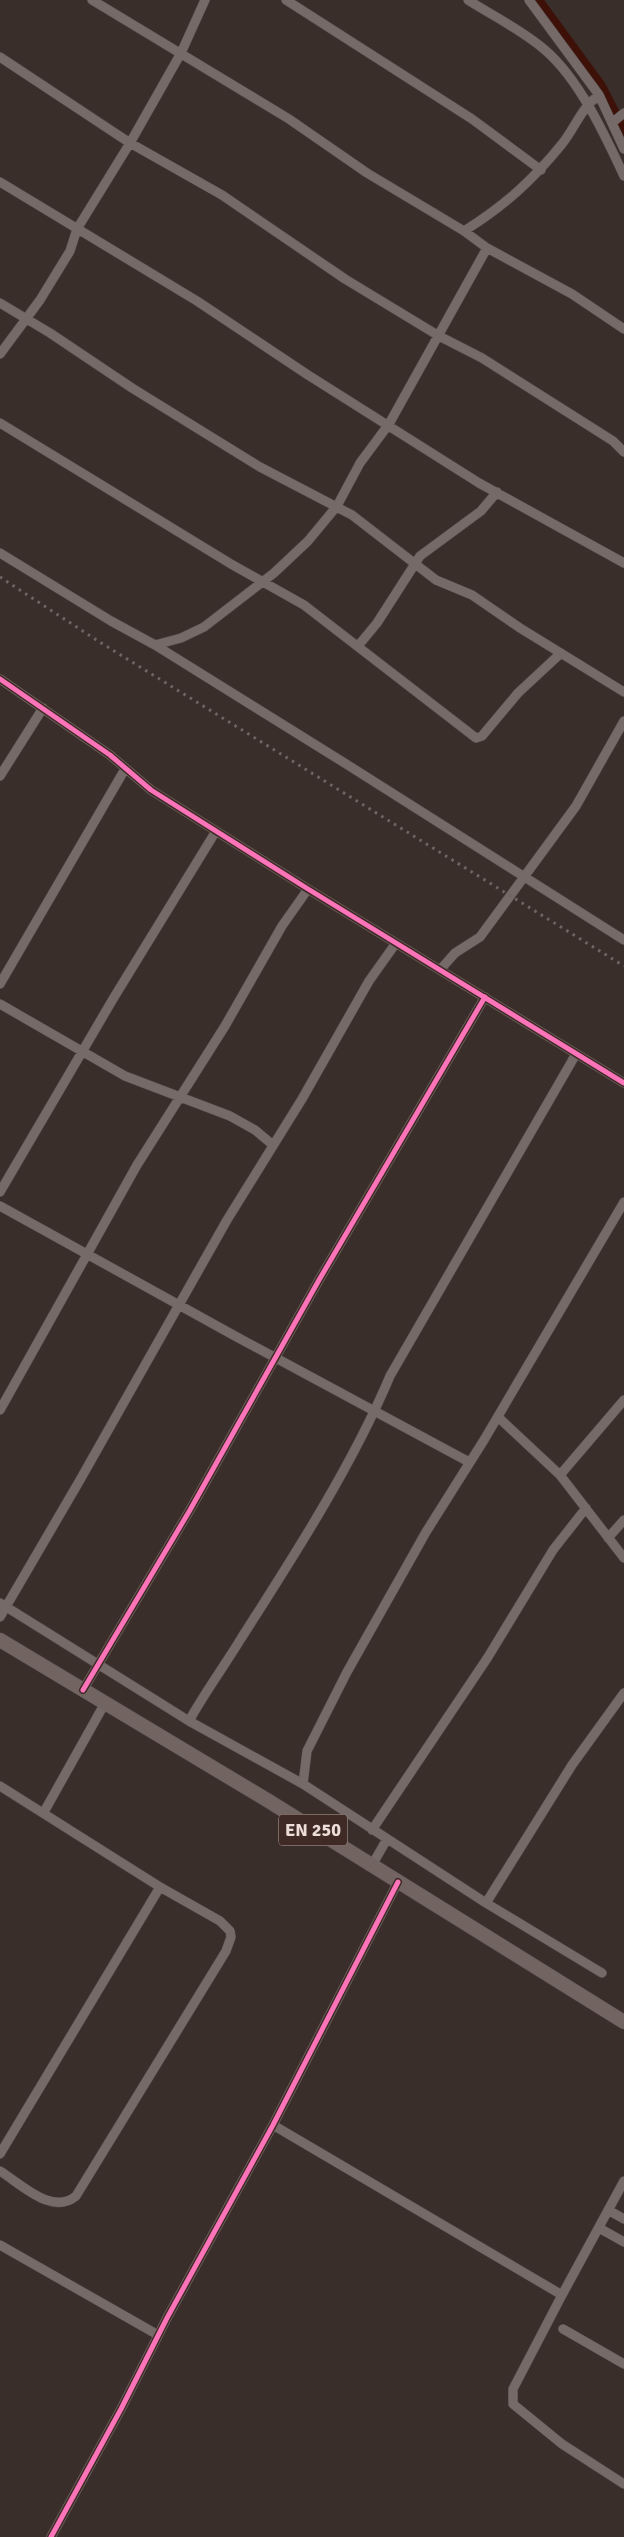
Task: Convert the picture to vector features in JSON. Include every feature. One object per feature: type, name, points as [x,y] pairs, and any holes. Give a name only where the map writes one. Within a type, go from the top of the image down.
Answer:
[{"type":"main road","name":"EN 250","points":[[0,1640],[267,1800],[624,2022]]},
{"type":"street","points":[[92,0],[289,119],[368,173],[464,231],[487,248],[572,294],[624,329]]},
{"type":"street","points":[[0,354],[70,251],[78,229],[181,53],[205,0]]},
{"type":"street","points":[[286,0],[472,119],[541,170]]},
{"type":"street","points":[[468,0],[544,50],[563,70],[587,104],[624,176]]},
{"type":"street","points":[[529,0],[598,96],[613,122],[624,150]]},
{"type":"street","points":[[0,57],[130,143],[222,195],[345,279],[439,336],[514,378],[613,441],[624,452]]},
{"type":"street","points":[[464,231],[497,211],[541,170],[569,134],[587,104],[598,96]]},
{"type":"street","points":[[613,122],[624,113]]},
{"type":"street","points":[[0,182],[197,301],[308,375],[497,492],[624,563]]},
{"type":"street","points":[[155,645],[181,638],[204,627],[264,581],[308,541],[337,506],[360,463],[389,424],[487,248]]},
{"type":"street","points":[[0,302],[132,388],[260,467],[352,515],[436,580],[472,595],[624,692]]},
{"type":"street","points":[[0,423],[231,564],[304,605],[480,738],[518,693],[561,652]]},
{"type":"street","points":[[358,646],[377,623],[413,564],[420,556],[481,511],[497,492]]},
{"type":"street","points":[[0,553],[111,621],[155,645],[344,762],[624,940]]},
{"type":"street","points":[[0,678],[110,755],[125,770],[151,790],[624,1083]]},
{"type":"street","points":[[0,776],[43,708]]},
{"type":"street","points":[[440,970],[455,954],[480,937],[576,806],[624,721]]},
{"type":"street","points":[[0,984],[125,770]]},
{"type":"street","points":[[0,1192],[122,984],[216,831]]},
{"type":"street","points":[[0,1410],[137,1165],[225,1026],[282,926],[308,889]]},
{"type":"street","points":[[0,1617],[3,1605],[80,1480],[226,1220],[273,1145],[369,981],[396,943]]},
{"type":"street","points":[[83,1690],[485,997]]},
{"type":"street","points":[[0,1004],[124,1076],[230,1116],[255,1130],[273,1145]]},
{"type":"street","points":[[189,1721],[206,1691],[268,1596],[375,1410],[390,1376],[576,1054]]},
{"type":"street","points":[[303,1784],[307,1750],[343,1681],[426,1532],[498,1417],[624,1202]]},
{"type":"street","points":[[0,1206],[275,1358],[469,1462]]},
{"type":"street","points":[[560,1475],[624,1400]]},
{"type":"street","points":[[498,1417],[560,1475],[624,1558]]},
{"type":"street","points":[[372,1830],[488,1657],[552,1550],[586,1508]]},
{"type":"street","points":[[608,1538],[624,1520]]},
{"type":"street","points":[[3,1605],[189,1721],[303,1784],[486,1903],[602,1973]]},
{"type":"street","points":[[486,1903],[572,1765],[622,1698]]},
{"type":"street","points":[[44,1812],[105,1703]]},
{"type":"street","points":[[0,1786],[44,1812],[160,1888],[226,1926],[231,1937],[226,1951],[76,2196],[61,2203],[48,2201],[0,2171]]},
{"type":"street","points":[[372,1867],[387,1839]]},
{"type":"street","points":[[51,2537],[158,2335],[273,2125],[398,1882]]},
{"type":"street","points":[[0,2154],[160,1888]]},
{"type":"street","points":[[273,2125],[562,2295]]},
{"type":"street","points":[[624,2181],[513,2389],[513,2404],[562,2444],[624,2484]]},
{"type":"street","points":[[608,2210],[624,2219]]},
{"type":"street","points":[[599,2228],[624,2242]]},
{"type":"street","points":[[0,2245],[158,2335]]},
{"type":"street","points":[[563,2330],[624,2364]]},
{"type":"waterway","points":[[538,0],[601,86],[624,131]]},
{"type":"railway","points":[[0,577],[98,641],[624,966]]},
{"type":"cycle path","points":[[0,679],[110,755],[151,790],[624,1083]]},
{"type":"cycle path","points":[[83,1690],[190,1510],[319,1280],[485,997]]},
{"type":"cycle path","points":[[51,2537],[121,2409],[167,2318],[273,2125],[398,1882]]}]
